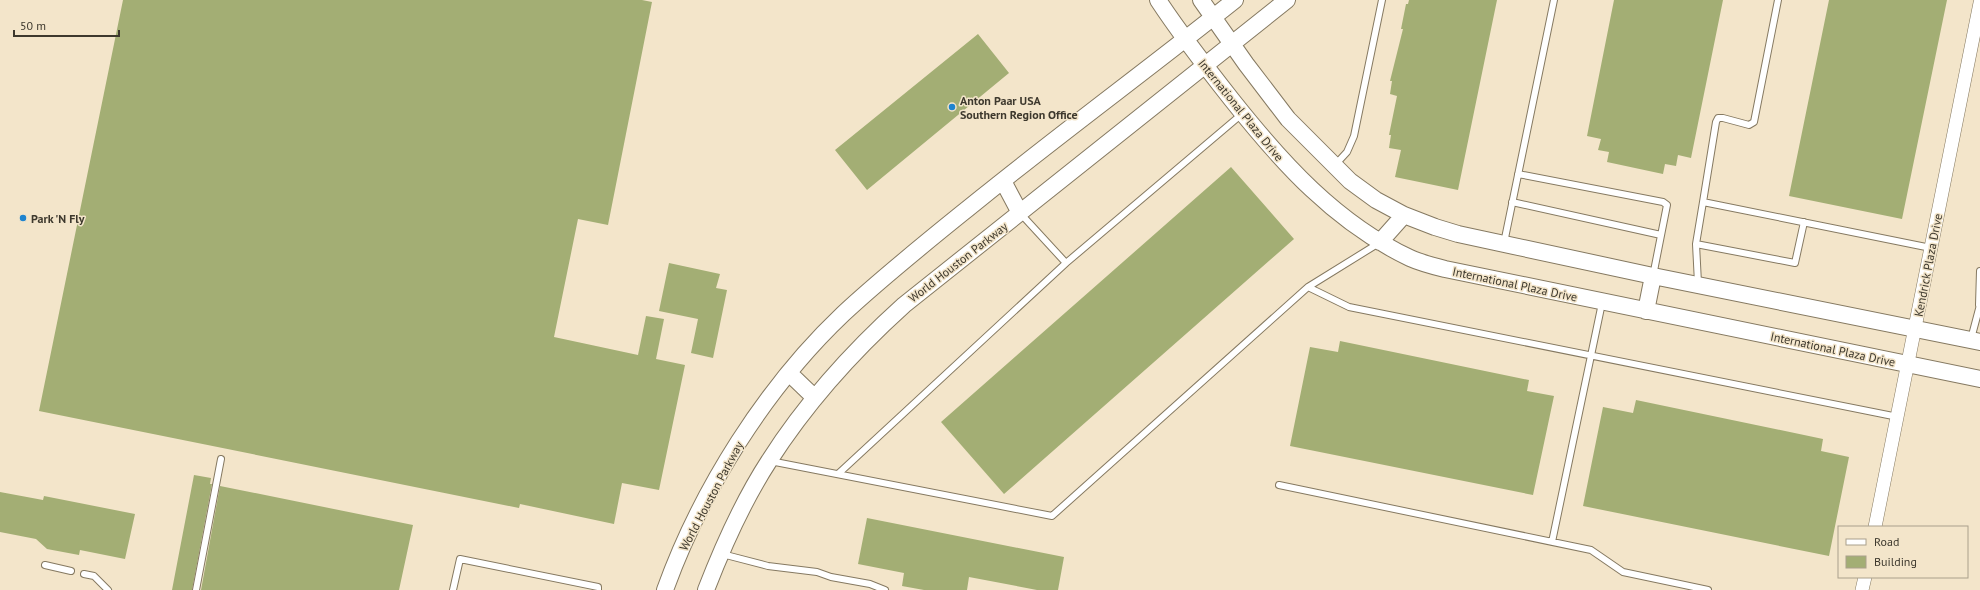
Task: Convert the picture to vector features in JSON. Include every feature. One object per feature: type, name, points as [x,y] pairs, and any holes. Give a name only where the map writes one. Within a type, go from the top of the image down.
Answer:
[{"type":"street","name":"International Plaza Drive","points":[[1158,0],[1184,40],[1242,114],[1288,168],[1336,212],[1380,242],[1411,259],[1445,269],[1980,379]]},
{"type":"street","points":[[1201,0],[1288,119],[1350,181],[1376,200],[1404,215],[1435,227],[1504,244],[1653,276],[1975,341]]},
{"type":"street","name":"World Houston Parkway","points":[[666,590],[683,546],[733,450],[789,373],[842,316],[898,265],[1235,0]]},
{"type":"street","name":"World Houston Parkway","points":[[706,590],[720,554],[769,461],[814,398],[864,341],[904,305],[1233,45],[1287,0]]},
{"type":"street","name":"Kendrick Plaza Drive","points":[[1875,526],[1916,330],[1980,3]]},
{"type":"street","points":[[1003,181],[1020,212]]},
{"type":"street","points":[[1380,242],[1404,215]]},
{"type":"street","points":[[1646,311],[1653,276]]},
{"type":"street","points":[[789,373],[814,398]]},
{"type":"street","points":[[1862,590],[1865,578]]},
{"type":"lane","points":[[1334,166],[1347,152],[1354,136],[1382,0]]},
{"type":"lane","points":[[1504,244],[1554,0]]},
{"type":"lane","points":[[1699,285],[1696,244],[1716,122],[1718,118],[1723,118],[1749,125],[1754,122],[1778,0]]},
{"type":"lane","points":[[838,474],[1066,263],[1242,114]]},
{"type":"lane","points":[[1518,174],[1663,202],[1667,205],[1653,276]]},
{"type":"lane","points":[[1512,202],[1661,235]]},
{"type":"lane","points":[[1703,202],[1931,248]]},
{"type":"lane","points":[[1020,212],[1066,263]]},
{"type":"lane","points":[[1696,244],[1794,263],[1804,222]]},
{"type":"lane","points":[[769,461],[1052,516],[1308,287],[1380,242]]},
{"type":"lane","points":[[1975,341],[1979,305],[1980,271]]},
{"type":"lane","points":[[1308,287],[1349,307],[1898,417]]},
{"type":"lane","points":[[1552,542],[1602,302]]},
{"type":"lane","points":[[196,590],[221,459]]},
{"type":"lane","points":[[1279,485],[1591,550],[1623,572],[1708,590]]},
{"type":"lane","points":[[720,554],[768,566],[817,572],[831,577],[870,584],[885,590]]},
{"type":"lane","points":[[453,590],[460,559],[598,589]]},
{"type":"lane","points":[[46,565],[71,571]]},
{"type":"lane","points":[[84,574],[94,576],[108,590]]},
{"type":"building","points":[[123,0],[642,0],[652,2],[608,225],[578,219],[554,337],[638,355],[646,316],[664,319],[656,359],[685,365],[659,490],[622,483],[614,524],[520,504],[519,508],[39,411]]},
{"type":"building","points":[[1409,0],[1497,0],[1458,190],[1395,177],[1401,150],[1389,148],[1391,135],[1389,135],[1397,96],[1390,94],[1392,81],[1390,81],[1403,29],[1401,29],[1406,4],[1408,4]]},
{"type":"building","points":[[1614,0],[1723,0],[1691,158],[1678,155],[1676,166],[1665,164],[1663,174],[1607,162],[1609,152],[1598,150],[1601,139],[1587,136]]},
{"type":"building","points":[[1829,0],[1947,0],[1902,219],[1789,196]]},
{"type":"building","points":[[978,34],[1009,73],[867,190],[835,150]]},
{"type":"building","points":[[1231,167],[1294,239],[1004,494],[941,422]]},
{"type":"building","points":[[669,263],[720,274],[716,288],[727,290],[713,358],[691,353],[698,319],[659,311]]},
{"type":"building","points":[[1340,341],[1529,380],[1527,391],[1554,396],[1533,495],[1290,446],[1310,347],[1338,352]]},
{"type":"building","points":[[1636,400],[1823,439],[1821,451],[1849,457],[1829,556],[1583,506],[1603,407],[1633,413]]},
{"type":"building","points":[[194,475],[211,478],[210,484],[212,484],[192,590],[172,590]]},
{"type":"building","points":[[220,486],[413,525],[399,590],[201,590]]},
{"type":"building","points":[[0,492],[43,500],[44,496],[135,514],[125,559],[80,550],[79,555],[47,549],[36,539],[0,532]]},
{"type":"building","points":[[867,518],[1064,557],[1058,590],[1037,590],[969,577],[967,590],[924,590],[902,586],[904,573],[858,564]]},
{"type":"place","name":"Anton Paar USA Southern Region Office","points":[[952,107]]},
{"type":"place","name":"Park 'N Fly","points":[[23,218]]}]
